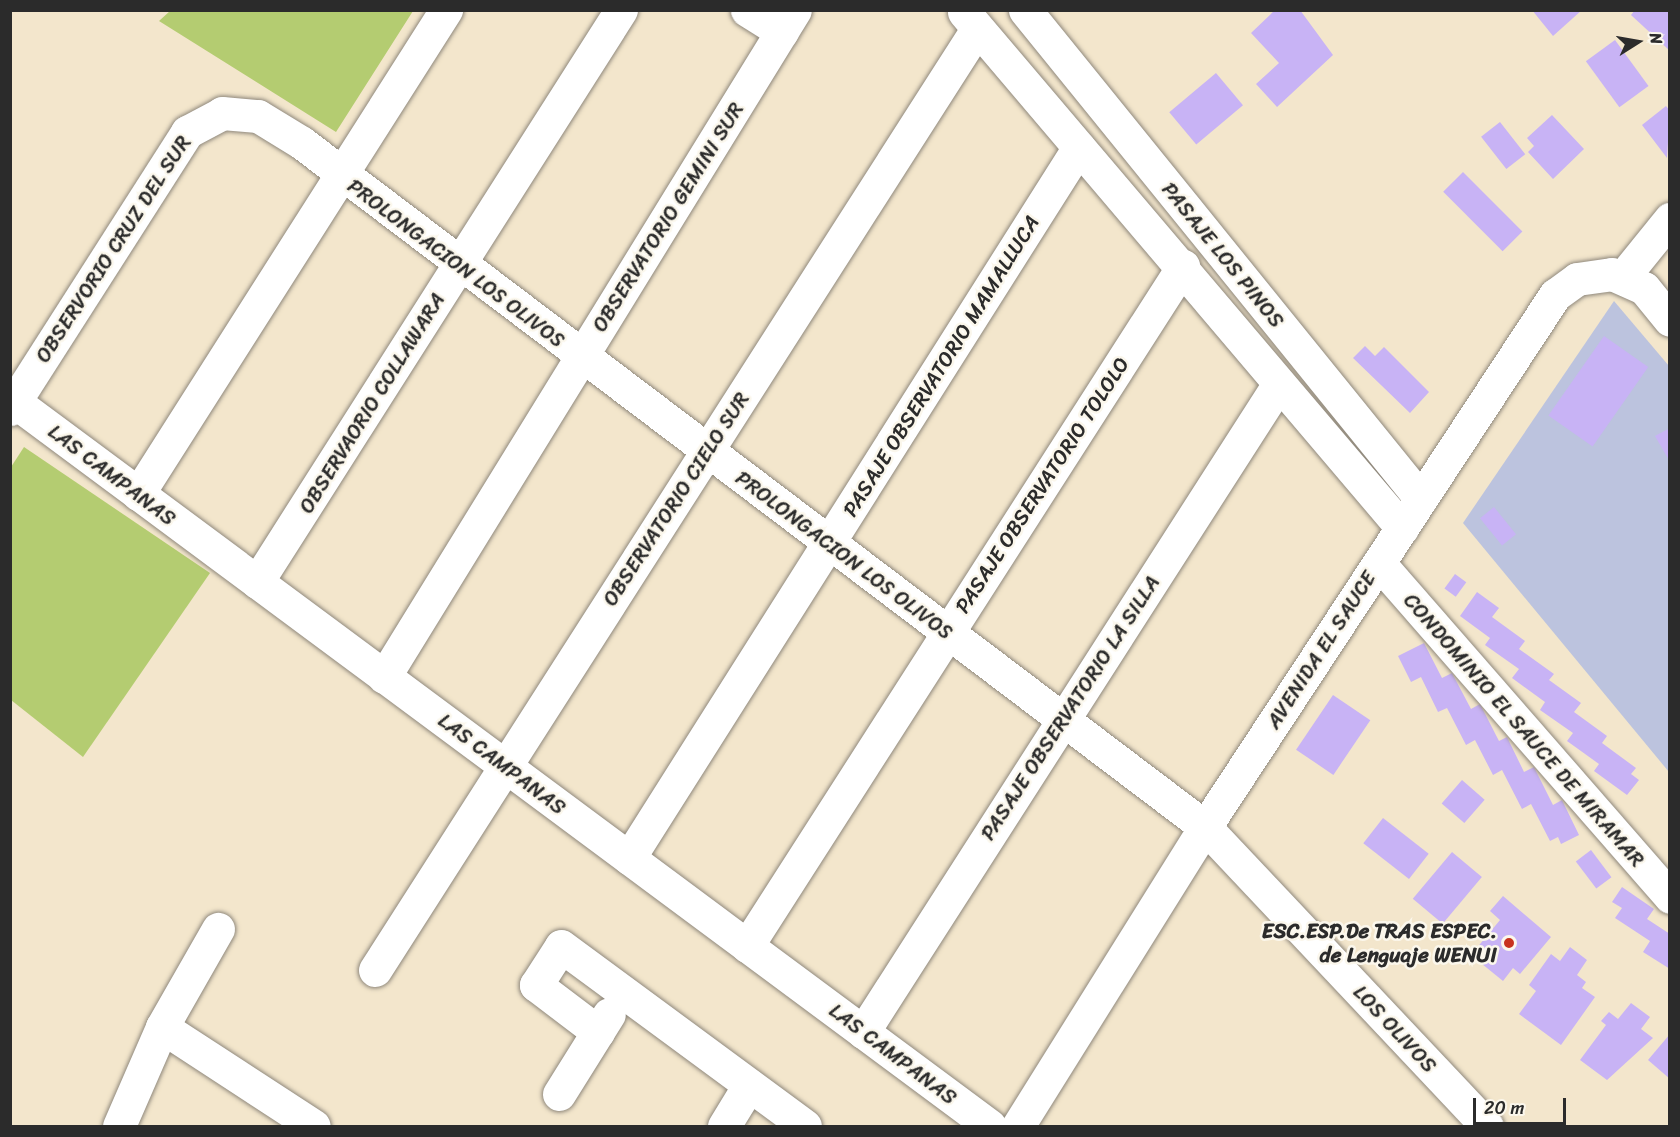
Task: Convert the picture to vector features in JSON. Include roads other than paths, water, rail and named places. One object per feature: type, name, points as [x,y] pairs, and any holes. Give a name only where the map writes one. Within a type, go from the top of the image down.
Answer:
[{"type":"street","points":[[138,494],[446,10]]},
{"type":"street","name":"OBSERVAORIO COLLAWARA","points":[[257,582],[621,10]]},
{"type":"street","points":[[747,10],[788,21]]},
{"type":"street","name":"PASAJE LOS PINOS","points":[[1024,10],[1421,499]]},
{"type":"street","points":[[970,20],[1183,266],[1278,385],[1402,528]]},
{"type":"street","name":"OBSERVATORIO CIELO SUR","points":[[375,970],[706,452],[970,20]]},
{"type":"street","name":"OBSERVATORIO GEMINI SUR","points":[[384,676],[788,21]]},
{"type":"street","name":"OBSERVORIO CRUZ DEL SUR","points":[[13,406],[198,123],[222,113],[258,116],[302,143],[339,176]]},
{"type":"street","name":"PASAJE OBSERVATORIO MAMALLUCA","points":[[629,858],[1079,147]]},
{"type":"street","name":"PROLONGACION LOS OLIVOS","points":[[339,176],[1205,827]]},
{"type":"street","points":[[1623,277],[1670,219]]},
{"type":"street","name":"PASAJE OBSERVATORIO TOLOLO","points":[[747,946],[1183,266]]},
{"type":"street","name":"AVENIDA EL SAUCE","points":[[1018,1126],[1205,827],[1555,295],[1590,275],[1623,277],[1644,288],[1670,320]]},
{"type":"street","name":"PASAJE OBSERVATORIO LA SILLA","points":[[863,1032],[1278,385]]},
{"type":"street","name":"LAS CAMPANAS","points":[[13,406],[138,494],[990,1126]]},
{"type":"street","name":"CONDOMINIO EL SAUCE DE MIRAMAR","points":[[1378,563],[1670,897]]},
{"type":"street","name":"LOS OLIVOS","points":[[1205,827],[1487,1126]]},
{"type":"street","points":[[119,1126],[162,1027],[218,929]]},
{"type":"street","points":[[597,1032],[536,985],[561,946],[805,1126]]},
{"type":"street","points":[[559,1094],[623,993]]},
{"type":"street","points":[[162,1027],[314,1126]]},
{"type":"street","points":[[724,1126],[749,1086]]},
{"type":"place","name":"ESC.ESP.De TRAS ESPEC. de Lenguaje WENUI","points":[[1509,943]]}]
